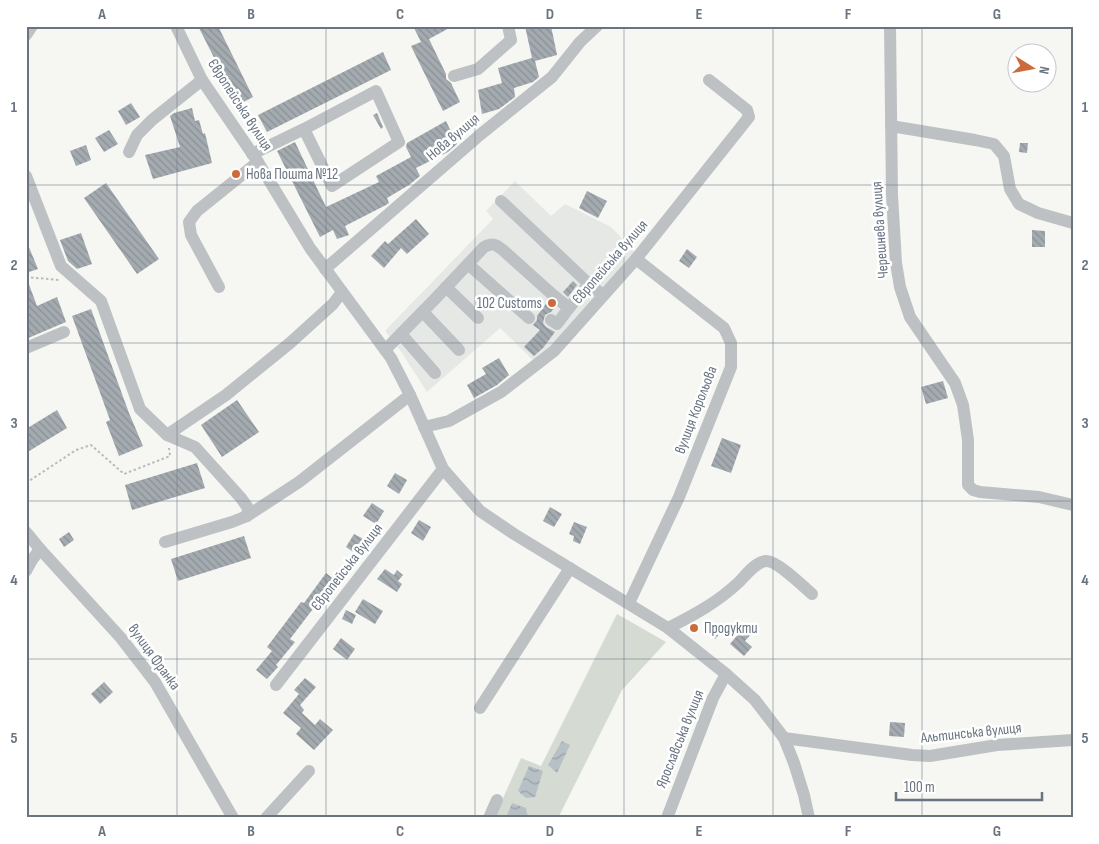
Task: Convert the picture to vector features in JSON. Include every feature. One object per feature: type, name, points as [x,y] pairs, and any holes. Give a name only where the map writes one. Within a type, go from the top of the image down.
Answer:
[{"type":"street","points":[[26,36],[32,26]]},
{"type":"street","name":"Європейська вулиця","points":[[176,26],[202,80],[255,158],[310,248],[391,358],[410,395],[443,469],[480,511],[668,628],[726,674],[755,700],[784,738],[797,771],[809,818]]},
{"type":"street","points":[[454,76],[478,69],[511,40],[508,26]]},
{"type":"street","name":"Нова вулиця","points":[[325,269],[481,134],[552,77],[580,42],[596,26]]},
{"type":"street","name":"Черешнева вулиця","points":[[890,26],[892,195],[896,263],[900,287],[910,317],[955,383],[963,405],[968,440],[968,485],[972,490],[1039,497],[1073,505]]},
{"type":"street","points":[[129,152],[137,135],[152,120],[202,80]]},
{"type":"street","name":"Європейська вулиця","points":[[424,426],[448,421],[500,392],[554,351],[636,259],[749,117],[747,110],[709,80]]},
{"type":"street","points":[[219,287],[191,235],[189,222],[197,211],[255,158],[304,129],[376,91],[399,142],[332,186],[304,129]]},
{"type":"street","points":[[891,126],[994,144],[1004,156],[1010,189],[1019,204],[1038,213],[1073,224]]},
{"type":"street","points":[[26,176],[61,266],[101,302],[140,409],[167,435],[195,447],[241,498],[248,508],[247,516]]},
{"type":"street","points":[[502,201],[599,292]]},
{"type":"street","points":[[385,350],[484,246],[490,244],[496,245],[569,308]]},
{"type":"street","name":"вулиця Корольова","points":[[629,603],[679,497],[731,368],[731,343],[724,328],[636,259]]},
{"type":"street","points":[[468,264],[529,318]]},
{"type":"street","points":[[551,320],[557,324],[589,284]]},
{"type":"street","points":[[446,288],[478,318]]},
{"type":"street","points":[[167,435],[233,389],[333,304],[342,292]]},
{"type":"street","points":[[423,312],[459,350]]},
{"type":"street","points":[[26,348],[64,332]]},
{"type":"street","points":[[401,334],[435,373]]},
{"type":"street","points":[[165,542],[247,516],[299,482],[410,395]]},
{"type":"street","name":"Європейська вулиця","points":[[276,685],[443,469]]},
{"type":"street","name":"вулиця Франка","points":[[26,532],[121,638],[155,682],[233,818]]},
{"type":"street","points":[[26,571],[40,549]]},
{"type":"street","points":[[668,628],[716,601],[758,563],[766,561],[774,563],[812,594]]},
{"type":"street","points":[[480,708],[570,568]]},
{"type":"street","name":"Ярославська вулиця","points":[[667,818],[713,698],[726,674]]},
{"type":"street","name":"Альтинська вулиця","points":[[784,738],[930,756],[997,744],[1073,740]]},
{"type":"street","points":[[266,818],[309,771]]},
{"type":"street","points":[[489,818],[497,800]]},
{"type":"path","points":[[26,277],[61,280]]},
{"type":"path","points":[[26,484],[76,450],[91,445],[124,474],[170,456],[167,435]]},
{"type":"shaded area","points":[[515,181],[551,216],[565,204],[611,227],[635,252],[550,350],[535,362],[500,328],[427,392],[400,350],[385,331],[493,219],[486,211]]},
{"type":"shaded area","points":[[617,614],[666,642],[622,690],[558,818],[494,818],[521,758],[541,766]]},
{"type":"water","points":[[562,741],[570,745],[557,773],[548,765]]},
{"type":"water","points":[[529,766],[543,771],[535,797],[526,798],[518,791]]},
{"type":"water","points":[[512,803],[526,808],[528,818],[506,818]]},
{"type":"building","points":[[198,26],[218,26],[253,97],[238,105]]},
{"type":"building","points":[[413,26],[453,26],[429,39],[446,74],[446,79],[451,83],[460,102],[443,111],[411,46],[421,42]]},
{"type":"building","points":[[525,26],[551,26],[557,55],[535,61],[539,77],[533,82],[514,88],[515,97],[499,109],[482,114],[478,90],[502,83],[498,68],[532,58]]},
{"type":"building","points":[[383,52],[391,70],[267,132],[258,115]]},
{"type":"building","points":[[131,103],[140,117],[126,125],[118,111]]},
{"type":"building","points":[[192,108],[195,121],[199,120],[203,134],[205,133],[212,163],[153,179],[145,155],[180,147],[170,116]]},
{"type":"building","points":[[377,113],[383,127],[381,129],[373,115]]},
{"type":"building","points":[[446,121],[457,144],[448,152],[416,168],[420,176],[387,198],[389,203],[386,205],[345,226],[349,235],[337,239],[333,230],[320,237],[277,151],[295,142],[326,207],[379,182],[376,176],[411,157],[406,147],[407,143]]},
{"type":"building","points":[[109,130],[118,144],[104,152],[95,138]]},
{"type":"building","points":[[1020,143],[1028,143],[1027,153],[1019,152]]},
{"type":"building","points":[[86,145],[91,160],[76,166],[70,151]]},
{"type":"building","points":[[106,183],[159,259],[137,274],[84,198]]},
{"type":"building","points":[[587,191],[607,201],[598,218],[579,208]]},
{"type":"building","points":[[416,219],[429,234],[407,254],[401,248],[384,268],[371,256],[385,241],[388,244]]},
{"type":"building","points":[[1032,230],[1045,231],[1045,247],[1032,247]]},
{"type":"building","points":[[81,233],[92,264],[77,269],[68,261],[60,240]]},
{"type":"building","points":[[26,240],[38,269],[26,273]]},
{"type":"building","points":[[687,249],[697,257],[689,268],[679,261]]},
{"type":"building","points":[[27,279],[37,306],[57,297],[66,322],[26,339]]},
{"type":"building","points":[[573,281],[577,285],[568,297],[563,292]]},
{"type":"building","points":[[548,301],[555,307],[545,315],[543,323],[555,332],[543,348],[534,356],[524,347],[540,330],[533,325]]},
{"type":"building","points":[[91,309],[143,446],[119,456],[106,422],[110,420],[72,316]]},
{"type":"building","points":[[499,358],[509,375],[497,385],[474,398],[467,385],[486,374],[482,368]]},
{"type":"building","points":[[943,381],[948,398],[926,404],[921,387]]},
{"type":"building","points":[[237,400],[259,432],[222,457],[201,425]]},
{"type":"building","points":[[57,410],[67,428],[26,453],[26,429]]},
{"type":"building","points":[[722,438],[741,445],[731,473],[711,466]]},
{"type":"building","points":[[197,463],[205,488],[132,510],[125,485]]},
{"type":"building","points":[[395,473],[407,480],[399,494],[387,486]]},
{"type":"building","points":[[372,503],[384,511],[376,524],[363,516]]},
{"type":"building","points":[[550,507],[562,514],[554,527],[543,521]]},
{"type":"building","points":[[419,520],[431,527],[423,541],[411,533]]},
{"type":"building","points":[[574,522],[587,527],[580,544],[573,541],[574,536],[569,534]]},
{"type":"building","points":[[69,532],[74,540],[64,547],[59,539]]},
{"type":"building","points":[[354,534],[367,541],[358,555],[346,547]]},
{"type":"building","points":[[244,536],[251,558],[178,581],[171,559]]},
{"type":"building","points":[[385,569],[394,575],[397,570],[403,575],[398,581],[402,584],[397,592],[377,579]]},
{"type":"building","points":[[326,573],[335,580],[290,639],[295,642],[276,665],[278,667],[267,679],[256,670],[272,651],[267,647],[301,602],[304,603]]},
{"type":"building","points":[[363,599],[383,611],[375,624],[355,612]]},
{"type":"building","points":[[346,610],[356,615],[352,624],[342,619]]},
{"type":"building","points":[[715,626],[721,632],[715,639],[708,632]]},
{"type":"building","points":[[745,626],[753,632],[745,641],[752,647],[744,656],[730,644]]},
{"type":"building","points":[[341,638],[355,649],[347,660],[333,649]]},
{"type":"building","points":[[305,678],[316,687],[300,705],[304,710],[302,713],[315,725],[320,719],[333,730],[314,750],[296,734],[301,728],[283,713],[299,694],[294,690]]},
{"type":"building","points":[[104,682],[113,692],[100,704],[91,694]]},
{"type":"building","points":[[890,722],[905,723],[904,737],[889,736]]},
{"type":"place","name":"Нова Пошта №12","points":[[236,174]]},
{"type":"place","name":"102 Customs","points":[[552,303]]},
{"type":"place","name":"Продукти","points":[[694,628]]}]
